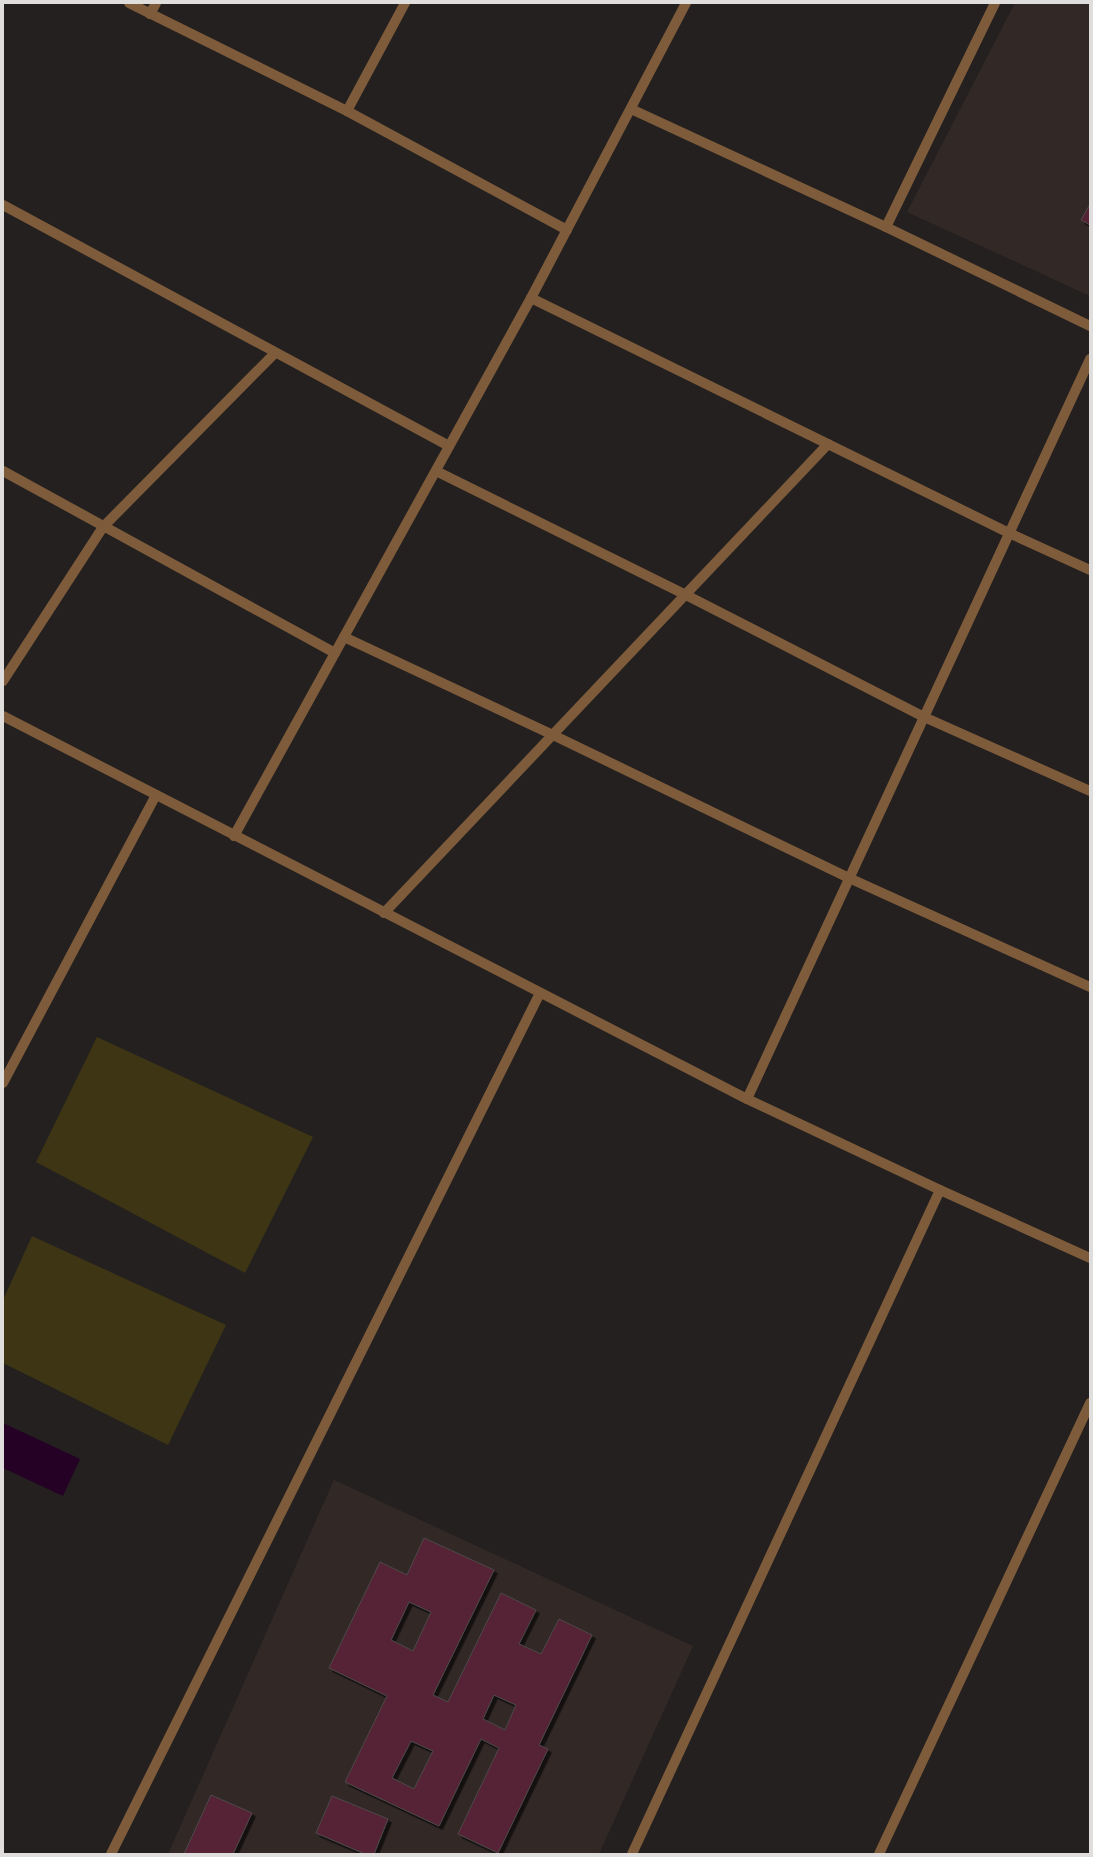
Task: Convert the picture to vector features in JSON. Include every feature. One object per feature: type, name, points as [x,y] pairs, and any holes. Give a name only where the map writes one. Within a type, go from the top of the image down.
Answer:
[{"type":"street","points":[[129,3],[348,111],[567,230]]},
{"type":"street","points":[[150,14],[156,3]]},
{"type":"street","points":[[348,111],[405,3]]},
{"type":"street","points":[[234,836],[531,298],[686,3]]},
{"type":"street","points":[[886,227],[995,3]]},
{"type":"street","points":[[631,110],[886,227],[1090,326]]},
{"type":"street","points":[[3,205],[449,446]]},
{"type":"street","points":[[531,298],[1009,534],[1090,570]]},
{"type":"street","points":[[3,680],[103,527],[275,353]]},
{"type":"street","points":[[747,1099],[1090,359]]},
{"type":"street","points":[[384,913],[828,444]]},
{"type":"street","points":[[3,471],[335,653]]},
{"type":"street","points":[[436,471],[686,595],[924,718],[1090,791]]},
{"type":"street","points":[[344,637],[553,735],[849,878],[1090,987]]},
{"type":"street","points":[[3,716],[747,1099],[940,1190],[1090,1258]]},
{"type":"street","points":[[3,1083],[156,796]]},
{"type":"street","points":[[112,1854],[540,993]]},
{"type":"street","points":[[632,1854],[940,1190]]},
{"type":"street","points":[[879,1854],[1090,1403]]},
{"type":"shaded area","points":[[1015,3],[1090,3],[1090,296],[907,212]]},
{"type":"shaded area","points":[[97,1037],[313,1137],[245,1273],[36,1162]]},
{"type":"shaded area","points":[[32,1236],[226,1325],[168,1445],[3,1363],[3,1300]]},
{"type":"shaded area","points":[[3,1423],[80,1459],[63,1496],[3,1468]]},
{"type":"shaded area","points":[[334,1480],[693,1646],[599,1854],[168,1854]]},
{"type":"building","points":[[1090,204],[1090,225],[1081,220]]},
{"type":"building","points":[[424,1538],[494,1570],[433,1695],[448,1702],[501,1593],[536,1610],[519,1644],[541,1654],[559,1619],[592,1635],[539,1745],[548,1749],[498,1853],[458,1834],[499,1748],[481,1739],[439,1826],[345,1782],[387,1696],[329,1668],[380,1562],[407,1575]],"holes":[[[409,1602],[431,1612],[413,1651],[391,1640]],[[494,1695],[516,1705],[505,1730],[483,1719]],[[411,1741],[433,1751],[414,1789],[392,1778]]]},
{"type":"building","points":[[211,1795],[252,1813],[233,1854],[184,1854]]},
{"type":"building","points":[[332,1796],[388,1819],[374,1854],[365,1854],[316,1833]]}]
